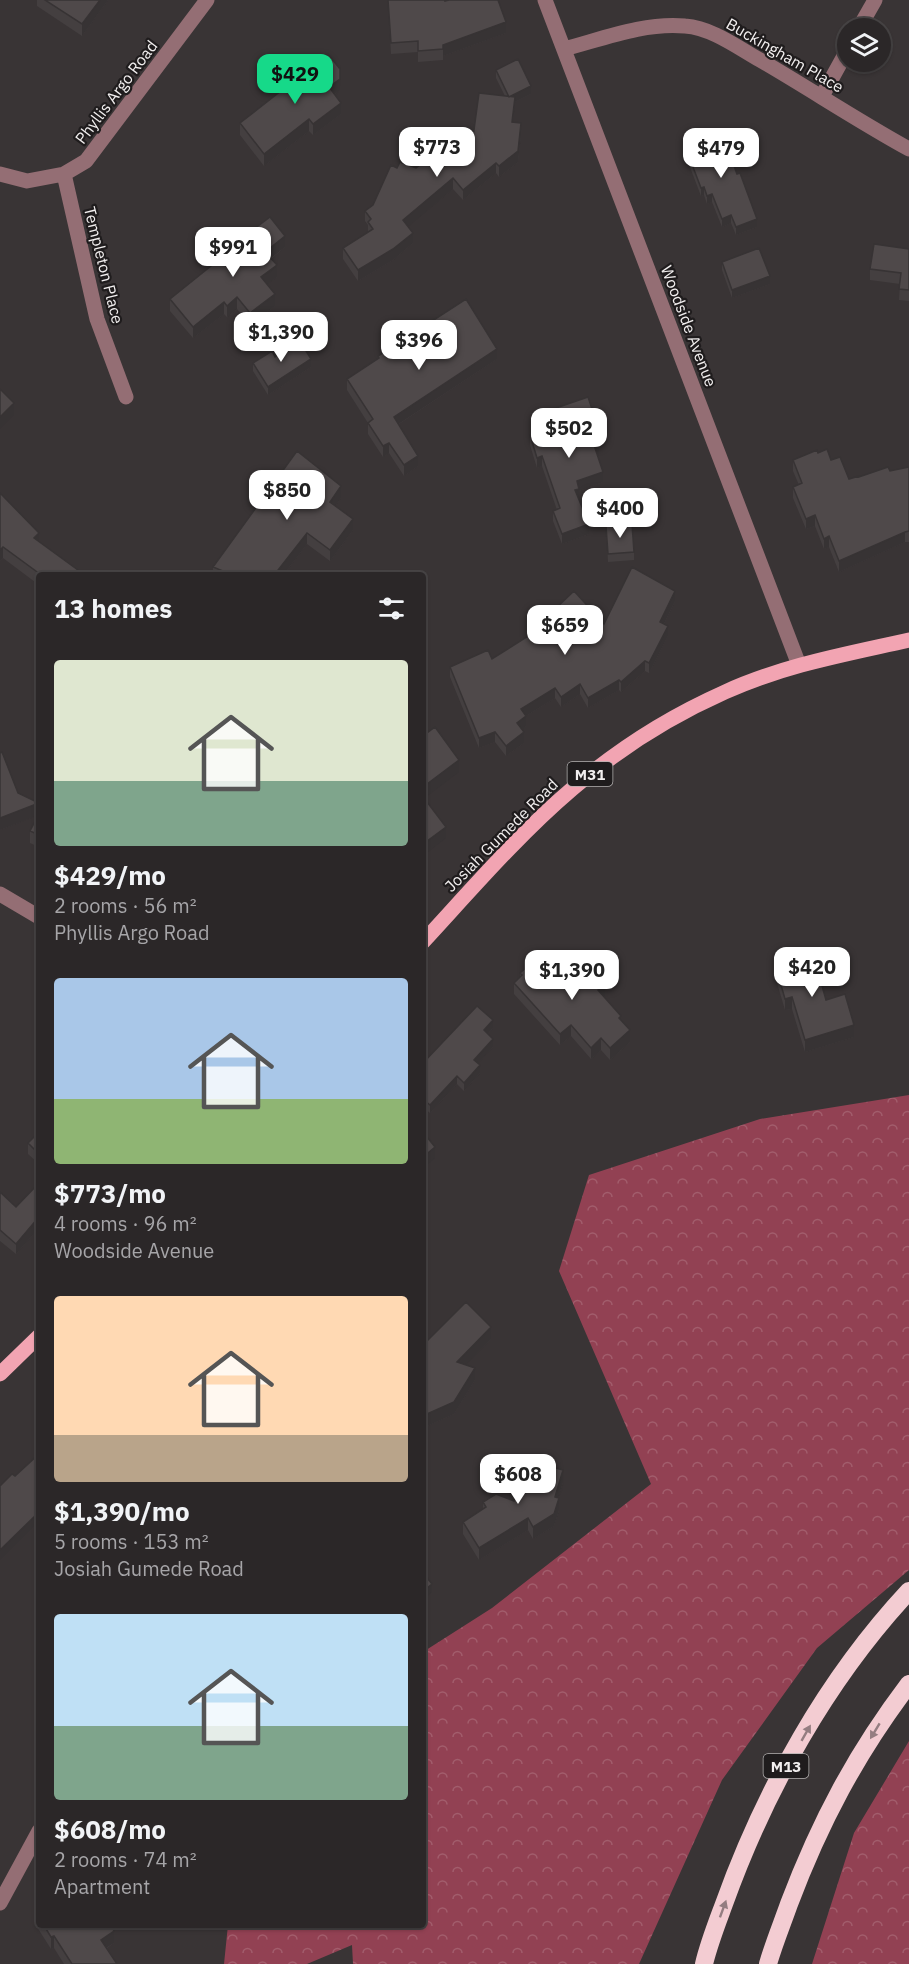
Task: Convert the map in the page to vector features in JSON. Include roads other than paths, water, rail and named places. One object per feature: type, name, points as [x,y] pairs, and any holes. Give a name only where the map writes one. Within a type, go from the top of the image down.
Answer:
[{"type":"highway","name":"M13","points":[[704,1964],[734,1878],[765,1804],[826,1696],[886,1616],[909,1591]]},
{"type":"highway","points":[[768,1964],[809,1852],[837,1793],[881,1721],[909,1684]]},
{"type":"main road","name":"Josiah Gumede Road","points":[[426,939],[514,843],[572,789],[614,756],[657,728],[726,692],[799,665],[909,640]]},
{"type":"main road","points":[[0,1374],[36,1339]]},
{"type":"street","name":"Phyllis Argo Road","points":[[0,174],[27,181],[64,174],[86,161],[207,0]]},
{"type":"street","name":"Woodside Avenue","points":[[545,0],[799,665]]},
{"type":"street","points":[[865,18],[875,0]]},
{"type":"street","name":"Buckingham Place","points":[[564,49],[641,28],[686,26],[704,30],[733,44],[909,149]]},
{"type":"street","points":[[822,96],[837,69]]},
{"type":"street","name":"Templeton Place","points":[[64,174],[97,320],[126,397]]},
{"type":"street","points":[[0,894],[36,915]]},
{"type":"street","points":[[0,1903],[36,1837]]}]
